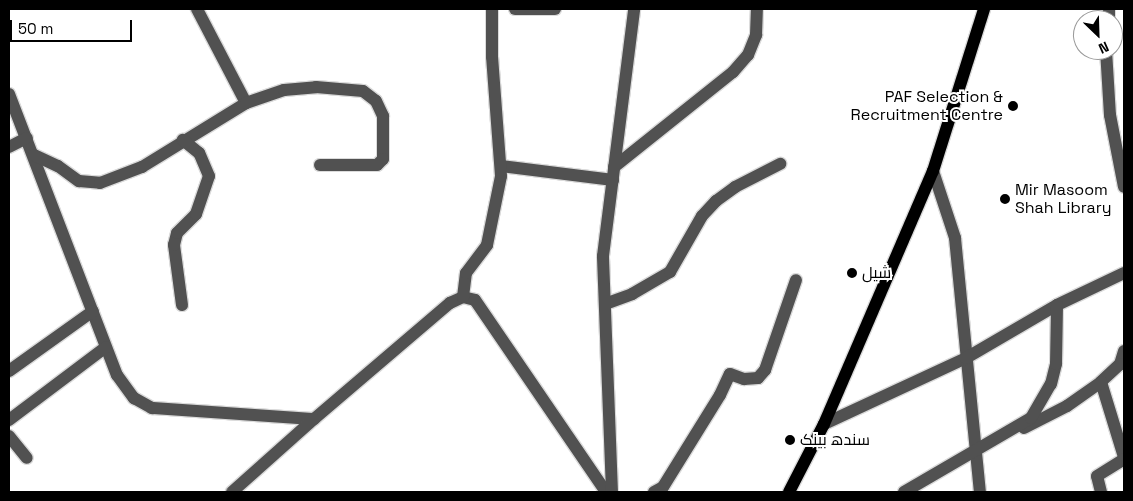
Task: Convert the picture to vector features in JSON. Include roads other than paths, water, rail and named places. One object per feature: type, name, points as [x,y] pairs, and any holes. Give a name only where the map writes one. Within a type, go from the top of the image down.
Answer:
[{"type":"main road","points":[[789,492],[824,424],[933,171],[984,9]]},
{"type":"street","points":[[197,9],[246,103]]},
{"type":"street","points":[[463,297],[466,273],[487,245],[496,213],[501,166],[492,58],[492,9]]},
{"type":"street","points":[[515,9],[555,9]]},
{"type":"street","points":[[612,492],[603,256],[632,9]]},
{"type":"street","points":[[501,166],[613,174],[733,72],[748,55],[756,35],[757,9]]},
{"type":"street","points":[[1107,60],[1110,114],[1124,187]]},
{"type":"street","points":[[34,155],[58,166],[79,181],[100,183],[142,166],[246,103],[284,90],[316,87],[363,91],[376,101],[382,116],[383,159],[377,165],[320,165]]},
{"type":"street","points":[[9,94],[34,155],[117,376],[134,398],[152,408],[314,418]]},
{"type":"street","points":[[9,147],[27,138]]},
{"type":"street","points":[[182,305],[174,245],[177,233],[196,214],[209,176],[199,153],[183,140]]},
{"type":"street","points":[[605,304],[632,294],[670,272],[702,216],[716,201],[735,187],[780,164]]},
{"type":"street","points":[[933,171],[955,238],[980,492]]},
{"type":"street","points":[[824,424],[966,358],[1057,305],[1124,273]]},
{"type":"street","points":[[654,492],[663,486],[730,374],[744,378],[758,378],[764,370],[796,280]]},
{"type":"street","points":[[232,492],[314,418],[450,303],[463,297],[475,300],[606,492]]},
{"type":"street","points":[[904,492],[977,452],[1031,418],[1051,384],[1057,352],[1057,305]]},
{"type":"street","points":[[9,371],[93,311]]},
{"type":"street","points":[[9,420],[106,346]]},
{"type":"street","points":[[1019,426],[1024,428],[1050,416],[1101,382],[1120,364],[1124,351]]},
{"type":"street","points":[[1101,382],[1124,458],[1097,476],[1101,492]]},
{"type":"street","points":[[9,436],[28,458]]},
{"type":"place","name":"PAF Selection & Recruitment Centre","points":[[1013,106]]},
{"type":"place","name":"Mir Masoom Shah Library","points":[[1005,199]]},
{"type":"place","name":"شیل","points":[[852,273]]},
{"type":"place","name":"سندھ بینک","points":[[790,440]]}]
